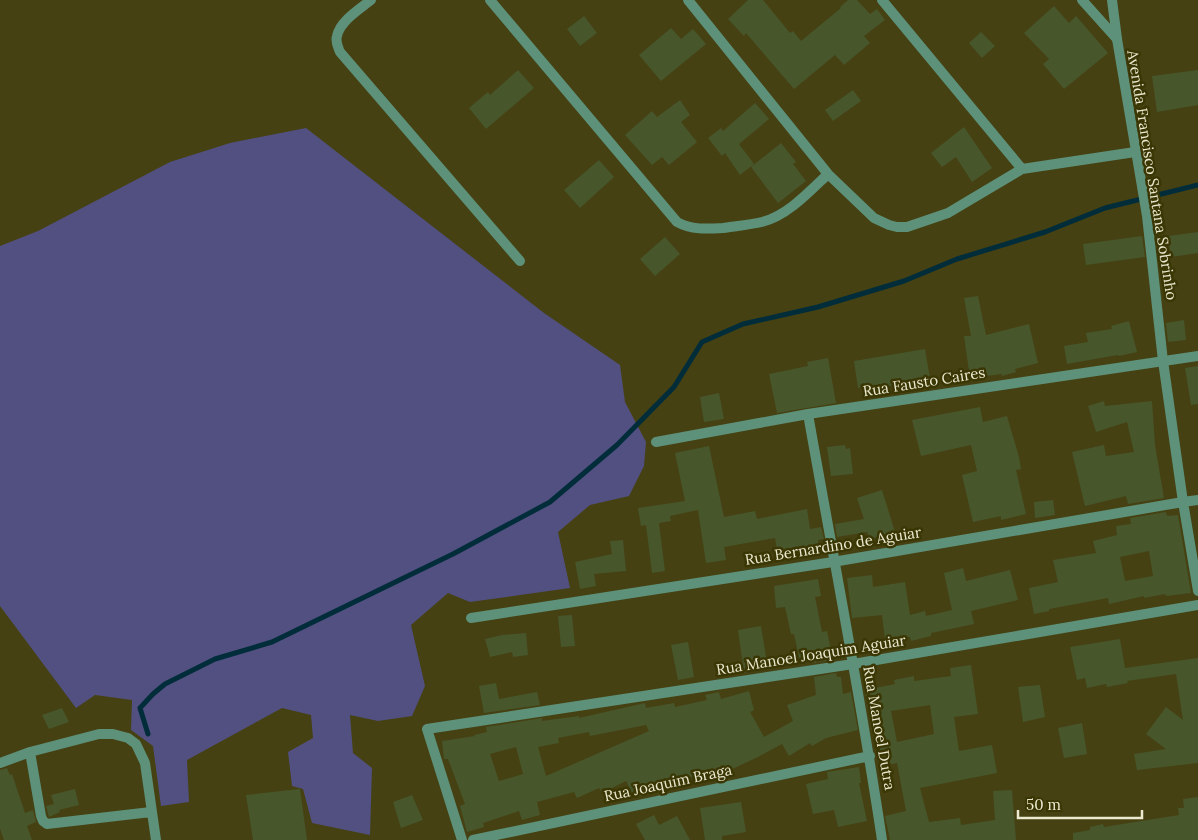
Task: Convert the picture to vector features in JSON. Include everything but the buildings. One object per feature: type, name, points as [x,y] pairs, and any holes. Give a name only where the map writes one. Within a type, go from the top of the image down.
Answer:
[{"type":"street","points":[[371,0],[349,18],[339,30],[336,37],[340,52],[520,261]]},
{"type":"street","points":[[490,0],[677,222],[684,226],[708,229],[763,222],[780,214],[801,199],[828,174]]},
{"type":"street","points":[[688,0],[828,174],[874,218],[888,225],[907,227],[948,213],[1022,169],[1134,152]]},
{"type":"street","points":[[882,0],[1022,169]]},
{"type":"street","points":[[1082,0],[1116,39]]},
{"type":"street","name":"Avenida Francisco Santana Sobrinho","points":[[1112,0],[1116,39],[1146,216],[1163,361],[1198,591]]},
{"type":"street","name":"Rua Fausto Caires","points":[[656,442],[808,414],[1198,356]]},
{"type":"street","name":"Rua Manoel Dutra","points":[[808,414],[870,756],[882,840]]},
{"type":"street","name":"Rua Bernardino de Aguiar","points":[[471,618],[834,562],[1198,500]]},
{"type":"street","name":"Rua Manoel Joaquim Aguiar","points":[[462,840],[427,729],[853,664],[1198,605]]},
{"type":"street","points":[[0,763],[30,752],[99,734],[113,734],[128,738],[136,744],[145,763],[156,840]]},
{"type":"street","points":[[30,752],[41,816],[47,824],[151,812]]},
{"type":"street","name":"Rua Joaquim Braga","points":[[473,840],[870,756]]},
{"type":"shaded area","points":[[306,128],[544,313],[620,365],[625,402],[646,442],[644,466],[629,496],[590,505],[558,532],[570,588],[470,602],[448,593],[411,625],[425,686],[412,716],[378,721],[350,715],[353,753],[372,768],[370,835],[312,823],[303,789],[292,786],[288,752],[313,738],[311,715],[282,708],[187,760],[189,802],[161,806],[153,746],[131,730],[132,700],[95,695],[76,708],[0,606],[0,246],[38,231],[170,162],[230,143]]},
{"type":"waterway","points":[[148,734],[140,708],[165,684],[215,659],[272,642],[453,554],[550,502],[617,445],[674,387],[702,342],[743,324],[818,307],[904,281],[957,259],[1045,232],[1105,208],[1198,185]]}]
